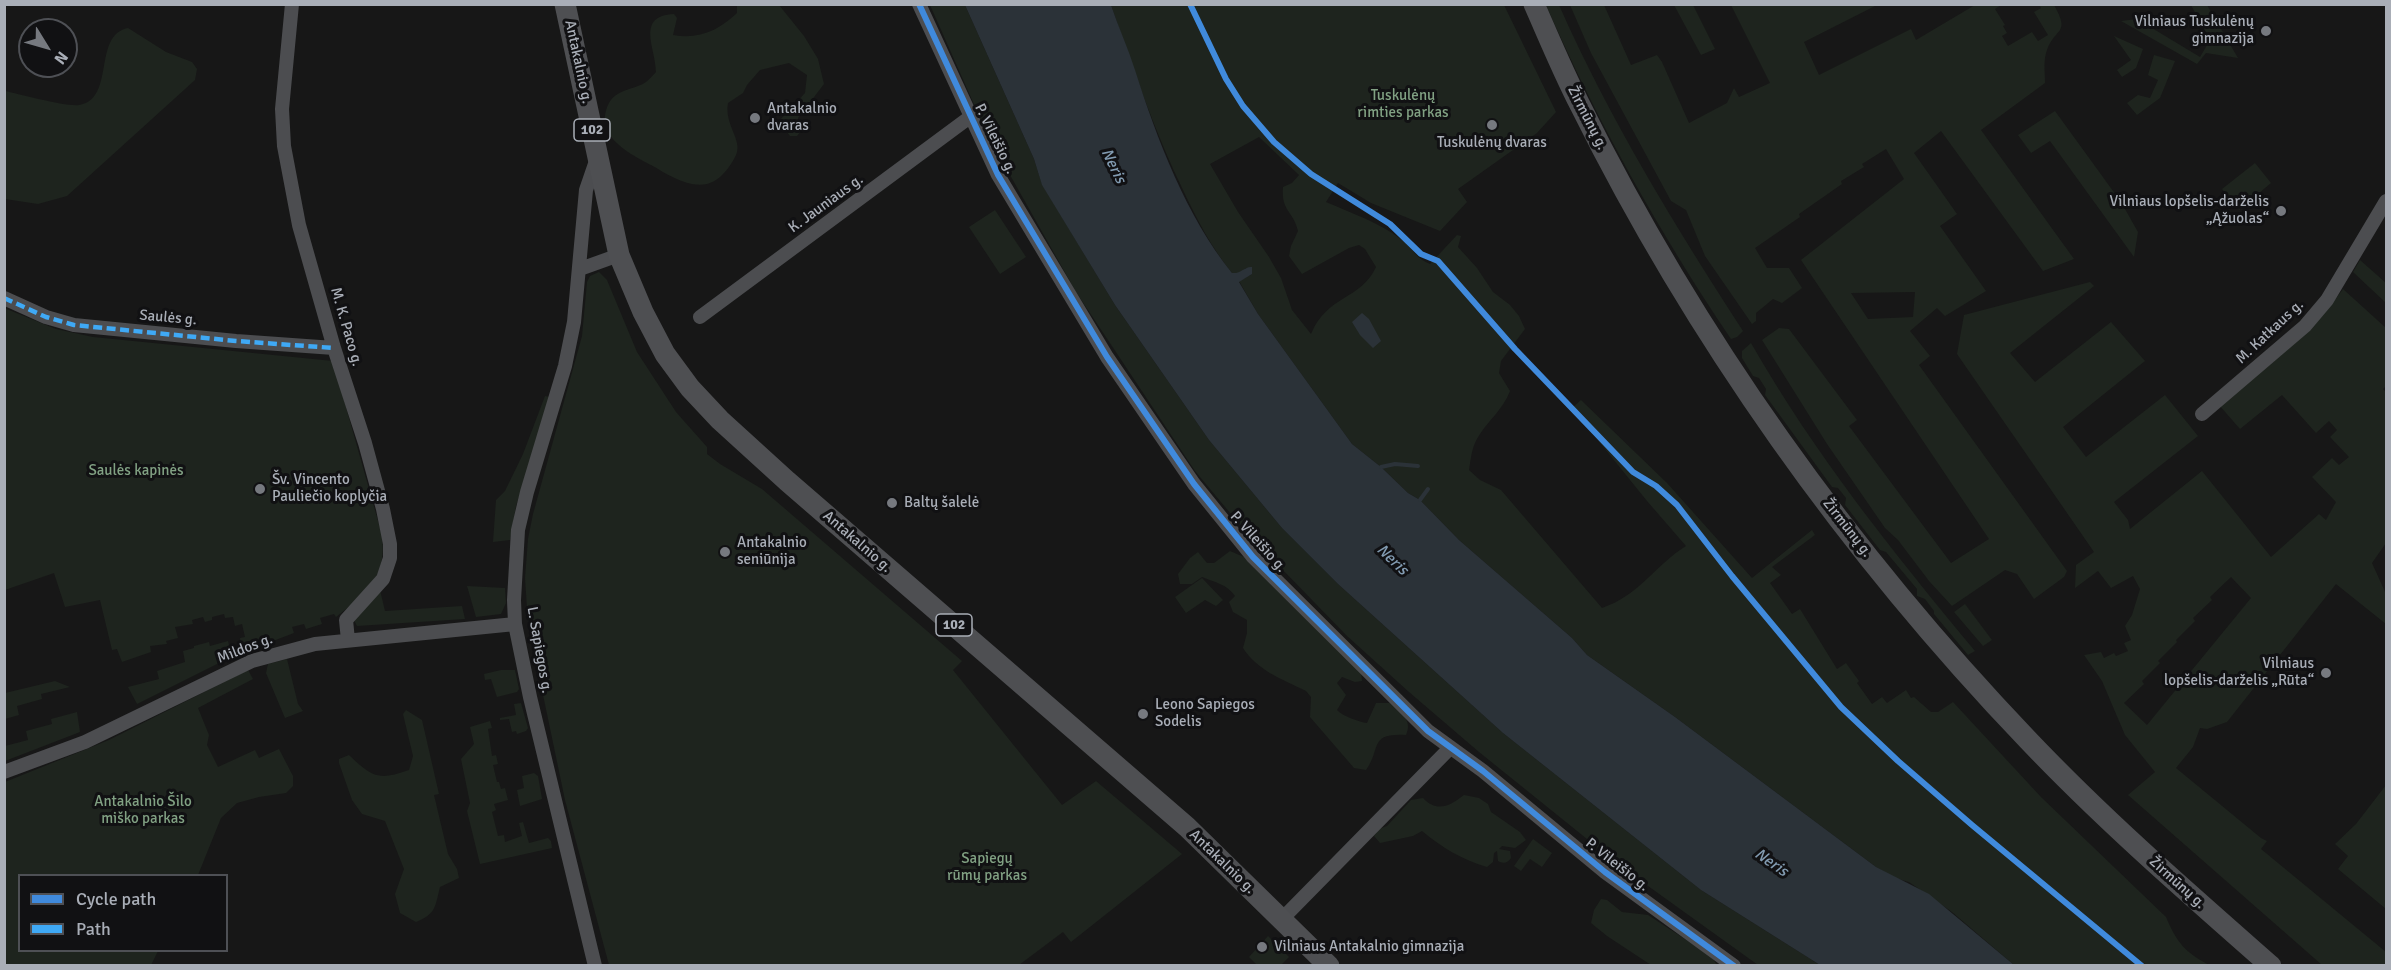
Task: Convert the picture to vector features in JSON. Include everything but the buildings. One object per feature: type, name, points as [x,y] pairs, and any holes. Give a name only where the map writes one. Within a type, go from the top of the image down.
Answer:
[{"type":"main road","name":"Antakalnio g.","points":[[565,4],[619,255],[659,344],[673,366],[708,408],[787,481],[1202,841],[1329,966]]},
{"type":"main road","name":"Žirmūnų g.","points":[[1534,4],[1596,136],[1670,267],[1764,416],[1840,519],[1924,624],[2030,743],[2115,826],[2271,966]]},
{"type":"street","name":"M. K. Paco g.","points":[[292,4],[282,133],[300,225],[334,348],[365,443],[390,544],[390,558],[383,579],[346,620],[348,640]]},
{"type":"street","name":"P. Vileišio g.","points":[[919,4],[970,117],[1003,183],[1107,357],[1194,484],[1253,557],[1428,730],[1483,771],[1605,872],[1734,966]]},
{"type":"street","name":"K. Jauniaus g.","points":[[700,317],[970,117]]},
{"type":"street","name":"L. Sapiegos g.","points":[[595,966],[530,697],[515,624],[514,578],[518,530],[527,492],[564,373],[574,322],[586,190],[598,156]]},
{"type":"street","name":"M. Katkaus g.","points":[[2202,414],[2305,326],[2326,300],[2386,201]]},
{"type":"street","points":[[580,269],[619,255]]},
{"type":"street","name":"Saulės g.","points":[[4,298],[46,317],[74,326],[334,348]]},
{"type":"street","name":"Mildos g.","points":[[4,772],[89,740],[252,661],[315,644],[515,624]]},
{"type":"street","points":[[1282,919],[1450,748]]},
{"type":"green space","points":[[737,5],[779,5],[804,36],[818,59],[824,84],[798,118],[801,131],[797,136],[790,136],[779,121],[805,93],[807,75],[789,63],[760,70],[743,93],[728,103],[727,111],[738,149],[731,164],[721,176],[712,182],[692,184],[670,176],[624,149],[610,135],[605,116],[608,105],[615,96],[641,85],[656,72],[650,35],[655,21],[662,16],[674,14],[677,18],[673,35],[700,35],[716,29],[730,19],[737,13]]},
{"type":"green space","points":[[930,5],[965,5],[1034,159],[1042,184],[1115,305],[1209,440],[1282,528],[1338,584],[1503,733],[1701,890],[1820,965],[1758,965],[1623,868],[1479,752],[1409,692],[1347,636],[1246,532],[1195,471],[1076,292],[988,136]]},
{"type":"green space","name":"Tuskulėnų rimties parkas","points":[[1111,5],[1504,5],[1556,112],[1537,133],[1458,189],[1467,202],[1440,231],[1371,203],[1338,183],[1326,202],[1385,228],[1430,264],[1457,235],[1461,236],[1458,247],[1477,268],[1493,292],[1510,305],[1519,316],[1525,329],[1501,361],[1499,373],[1510,391],[1500,409],[1477,438],[1469,470],[1480,480],[1501,490],[1602,608],[1627,596],[1686,546],[1572,408],[1581,400],[1667,483],[1752,578],[1812,530],[1815,535],[1772,567],[1781,575],[1770,583],[1792,614],[1800,609],[1837,669],[1846,663],[1872,704],[1882,697],[1887,703],[1906,690],[1911,698],[1914,697],[1931,712],[1938,712],[1953,702],[2041,797],[2166,917],[2183,946],[2209,965],[2014,965],[1952,912],[1909,882],[1894,878],[1876,867],[1675,717],[1587,655],[1572,638],[1459,540],[1420,500],[1408,493],[1352,444],[1258,314],[1239,281],[1252,274],[1246,268],[1239,274],[1232,273],[1205,233],[1188,201],[1144,99]],"holes":[[[1259,137],[1299,175],[1292,183],[1283,187],[1283,195],[1298,231],[1289,256],[1302,274],[1349,248],[1359,245],[1365,249],[1376,267],[1362,286],[1326,312],[1311,334],[1292,310],[1281,278],[1210,164]]]},
{"type":"green space","points":[[1546,5],[1559,5],[1600,90],[1645,172],[1743,331],[1737,337],[1731,339],[1655,218],[1608,134]]},
{"type":"green space","points":[[1570,5],[1604,5],[1631,65],[1657,55],[1689,123],[1727,103],[1734,88],[1739,97],[1770,83],[1731,5],[1877,5],[1804,42],[1819,75],[1911,29],[1916,40],[1975,5],[2001,5],[1995,9],[2005,25],[2003,26],[2007,33],[2002,36],[2008,46],[2032,32],[2038,41],[2048,35],[2034,12],[2041,8],[2039,5],[2054,5],[2061,26],[2046,54],[2045,83],[1981,130],[2074,259],[2043,271],[1941,131],[1914,153],[1957,214],[1940,226],[1986,291],[1945,316],[1937,308],[1910,331],[1930,356],[1919,365],[2067,571],[2064,577],[2034,599],[2017,574],[2005,570],[1952,606],[1929,581],[1898,540],[1885,528],[1827,444],[1762,340],[1779,328],[1789,329],[1857,420],[1849,426],[1951,563],[1989,539],[1801,260],[1904,179],[1886,149],[1862,164],[1864,167],[1841,181],[1842,184],[1799,214],[1800,217],[1755,248],[1767,268],[1789,268],[1802,288],[1782,303],[1773,299],[1756,313],[1756,321],[1752,324],[1705,256],[1686,210],[1671,201],[1591,53]],"holes":[[[1915,292],[1913,317],[1868,319],[1851,293]]]},
{"type":"green space","points":[[1674,5],[1693,5],[1715,49],[1701,55]]},
{"type":"green space","points":[[2191,5],[2207,5],[2238,58],[2206,53],[2197,64],[2121,21],[2137,19],[2200,57],[2210,40]]},
{"type":"green space","points":[[128,28],[166,52],[192,62],[197,69],[195,80],[67,196],[38,204],[5,199],[5,91],[73,105],[90,100],[101,80],[110,42],[117,33]]},
{"type":"green space","points":[[2114,36],[2143,49],[2136,68],[2122,77],[2117,70],[2131,60]]},
{"type":"green space","points":[[2154,55],[2175,61],[2160,98],[2137,115],[2127,103],[2138,95],[2150,98],[2158,80],[2148,75]]},
{"type":"green space","points":[[2055,111],[2121,202],[2138,232],[2134,257],[2050,141],[2031,153],[2018,135]]},
{"type":"green space","points":[[2255,163],[2271,183],[2239,210],[2222,189]]},
{"type":"green space","points":[[995,210],[1026,257],[1000,274],[969,227]]},
{"type":"green space","points":[[2360,260],[2386,283],[2386,303],[2353,272]]},
{"type":"green space","name":"Sapiegų rūmų parkas","points":[[599,272],[607,280],[637,352],[676,412],[707,447],[707,454],[762,489],[962,661],[953,670],[1062,805],[1096,781],[1182,854],[1071,942],[1063,932],[1019,965],[609,965],[565,800],[528,623],[525,578],[528,539],[533,514],[582,336],[587,282],[590,276]]},
{"type":"green space","points":[[2090,282],[2094,286],[2010,353],[2035,382],[2111,322],[2145,361],[2063,427],[2086,457],[2165,395],[2198,436],[2114,502],[2128,520],[2130,529],[2202,471],[2271,557],[2319,514],[2326,520],[2336,502],[2312,477],[2332,458],[2339,465],[2349,457],[2330,437],[2337,430],[2329,421],[2316,433],[2282,395],[2240,429],[2219,405],[2301,337],[2343,289],[2386,328],[2386,386],[2383,389],[2386,392],[2386,543],[2372,563],[2386,594],[2386,624],[2336,584],[2227,722],[2207,729],[2200,728],[2193,747],[2176,768],[2267,841],[2261,849],[2386,952],[2386,965],[2322,965],[2128,795],[2155,772],[2125,735],[2102,681],[2084,655],[2101,652],[2104,658],[2114,653],[2116,656],[2128,651],[2124,643],[2131,640],[2125,626],[2132,615],[2140,589],[2133,576],[2111,588],[2098,571],[2075,588],[2076,565],[2094,552],[1957,354],[1964,315]],"holes":[[[2231,577],[2251,598],[2147,725],[2124,703],[2144,684],[2142,681],[2195,621],[2193,618],[2212,600],[2210,597]]]},
{"type":"green space","name":"Saulės kapinės","points":[[4,308],[56,329],[93,337],[333,361],[382,535],[381,562],[373,583],[336,617],[334,614],[320,618],[322,624],[306,629],[304,624],[292,627],[294,633],[231,657],[137,704],[128,687],[159,679],[157,671],[185,662],[183,651],[194,648],[194,646],[209,642],[210,646],[228,641],[230,649],[241,646],[240,638],[245,637],[242,624],[235,626],[233,617],[225,618],[224,614],[212,617],[212,620],[205,622],[203,617],[192,620],[193,624],[175,627],[178,638],[166,641],[167,644],[150,646],[151,652],[122,662],[117,649],[112,650],[100,600],[65,607],[54,573],[5,590]]},
{"type":"green space","points":[[1751,343],[1828,464],[1914,577],[1975,651],[1968,655],[1934,614],[1925,599],[1917,596],[1917,589],[1886,552],[1880,550],[1845,505],[1846,498],[1838,488],[1832,487],[1765,395],[1766,389],[1759,378],[1753,376],[1742,358],[1742,351]]},
{"type":"green space","points":[[545,396],[550,397],[516,506],[510,540],[493,542],[496,500],[505,491],[523,454]]},
{"type":"green space","points":[[1230,551],[1244,557],[1361,671],[1362,681],[1355,682],[1342,677],[1337,683],[1346,695],[1337,710],[1339,712],[1367,723],[1376,703],[1390,703],[1405,717],[1408,725],[1406,735],[1394,735],[1381,739],[1366,770],[1354,768],[1310,717],[1311,697],[1306,691],[1263,669],[1249,656],[1243,648],[1247,633],[1247,620],[1233,612],[1229,602],[1235,596],[1232,592],[1202,577],[1192,584],[1180,584],[1178,574],[1190,558],[1198,552],[1207,563],[1214,563]]},
{"type":"green space","points":[[1202,578],[1223,600],[1216,606],[1205,600],[1186,613],[1175,597]]},
{"type":"green space","points":[[467,586],[505,588],[506,603],[501,614],[476,617]]},
{"type":"green space","points":[[380,590],[385,611],[462,606],[465,619],[357,626],[354,620]]},
{"type":"green space","points":[[1965,604],[1992,640],[1983,646],[1954,612]]},
{"type":"green space","points":[[287,659],[298,704],[303,711],[285,718],[266,673],[268,664]]},
{"type":"green space","name":"Antakalnio Šilo miško parkas","points":[[248,670],[253,679],[198,708],[209,735],[207,745],[218,767],[255,750],[259,758],[279,749],[293,776],[293,786],[286,793],[237,803],[221,818],[198,874],[18,874],[18,952],[158,952],[151,965],[5,966],[5,782],[109,740]]},
{"type":"green space","points":[[515,670],[519,689],[517,692],[497,697],[491,679],[485,680],[484,674]]},
{"type":"green space","points":[[55,681],[70,687],[41,694],[42,699],[17,706],[19,715],[5,719],[5,693]]},
{"type":"green space","points":[[521,703],[528,728],[517,734],[516,731],[512,732],[509,719],[500,720],[500,718],[516,715],[514,704]]},
{"type":"green space","points":[[406,710],[422,720],[439,794],[434,795],[448,854],[457,869],[459,878],[440,887],[434,909],[416,922],[400,913],[395,894],[404,869],[385,821],[362,814],[352,800],[339,763],[339,759],[349,755],[376,775],[390,775],[409,770],[413,756],[403,714]]},
{"type":"green space","points":[[77,712],[80,732],[5,761],[5,746],[28,740],[26,731],[52,724],[51,719]]},
{"type":"green space","points":[[490,721],[492,728],[488,729],[492,756],[496,755],[498,764],[493,765],[497,782],[501,789],[505,788],[508,800],[494,804],[496,810],[492,812],[498,836],[504,835],[505,842],[522,836],[519,823],[523,822],[529,843],[548,838],[552,848],[480,864],[467,811],[470,803],[461,759],[474,744],[470,727]]},
{"type":"green space","points":[[534,773],[538,776],[542,799],[520,806],[517,790],[524,788],[522,776]]},
{"type":"green space","points":[[2386,785],[2386,909],[2338,869],[2348,856],[2335,844],[2356,824]]},
{"type":"green space","points":[[1464,795],[1479,798],[1488,804],[1491,812],[1520,832],[1526,840],[1515,848],[1502,846],[1499,849],[1510,851],[1511,858],[1508,861],[1504,863],[1498,861],[1497,851],[1494,853],[1493,862],[1487,867],[1469,861],[1453,853],[1422,831],[1413,836],[1380,843],[1374,836],[1379,829],[1387,826],[1411,800],[1423,798],[1438,807],[1449,805]]},
{"type":"green space","points":[[1533,839],[1552,853],[1542,867],[1530,859],[1521,871],[1514,866]]},
{"type":"green space","points":[[1601,899],[1607,900],[1622,912],[1648,915],[1711,956],[1717,965],[1651,965],[1591,923],[1594,910]]},
{"type":"green space","points":[[1268,936],[1289,957],[1281,965],[1257,965],[1249,957]]},
{"type":"water","name":"Neris","points":[[965,5],[1111,5],[1163,150],[1187,202],[1232,273],[1252,267],[1252,274],[1239,282],[1258,314],[1352,444],[1408,493],[1420,500],[1459,540],[1572,638],[1587,655],[1675,717],[1876,867],[1929,894],[2014,965],[1820,965],[1701,890],[1503,733],[1338,584],[1282,528],[1209,440],[1115,305],[1042,185],[1034,159]]},
{"type":"water","points":[[1362,313],[1369,319],[1381,341],[1373,348],[1360,335],[1352,322]]},
{"type":"waterway","points":[[1381,467],[1395,464],[1418,466]]},
{"type":"waterway","points":[[1420,500],[1428,489]]},
{"type":"marked path","points":[[4,298],[46,317],[74,325],[334,348]]},
{"type":"cycle path","points":[[919,4],[998,175],[1107,357],[1194,484],[1253,557],[1428,731],[1483,771],[1605,872],[1734,966]]},
{"type":"cycle path","points":[[1190,4],[1226,79],[1243,106],[1274,142],[1311,174],[1390,224],[1421,254],[1438,261],[1515,349],[1633,472],[1656,486],[1677,505],[1732,576],[1841,707],[1898,761],[1972,825],[2142,966]]},
{"type":"place","name":"Vilniaus Tuskulėnų gimnazija","points":[[2266,31]]},
{"type":"place","name":"Antakalnio dvaras","points":[[755,118]]},
{"type":"place","name":"Tuskulėnų dvaras","points":[[1492,125]]},
{"type":"place","name":"Vilniaus lopšelis-darželis „Ąžuolas“","points":[[2281,211]]},
{"type":"place","name":"Šv. Vincento Pauliečio koplyčia","points":[[260,489]]},
{"type":"place","name":"Baltų šalelė","points":[[892,503]]},
{"type":"place","name":"Antakalnio seniūnija","points":[[725,552]]},
{"type":"place","name":"Vilniaus lopšelis-darželis „Rūta“","points":[[2326,673]]},
{"type":"place","name":"Leono Sapiegos Sodelis","points":[[1143,714]]},
{"type":"place","name":"Vilniaus Antakalnio gimnazija","points":[[1262,947]]}]
